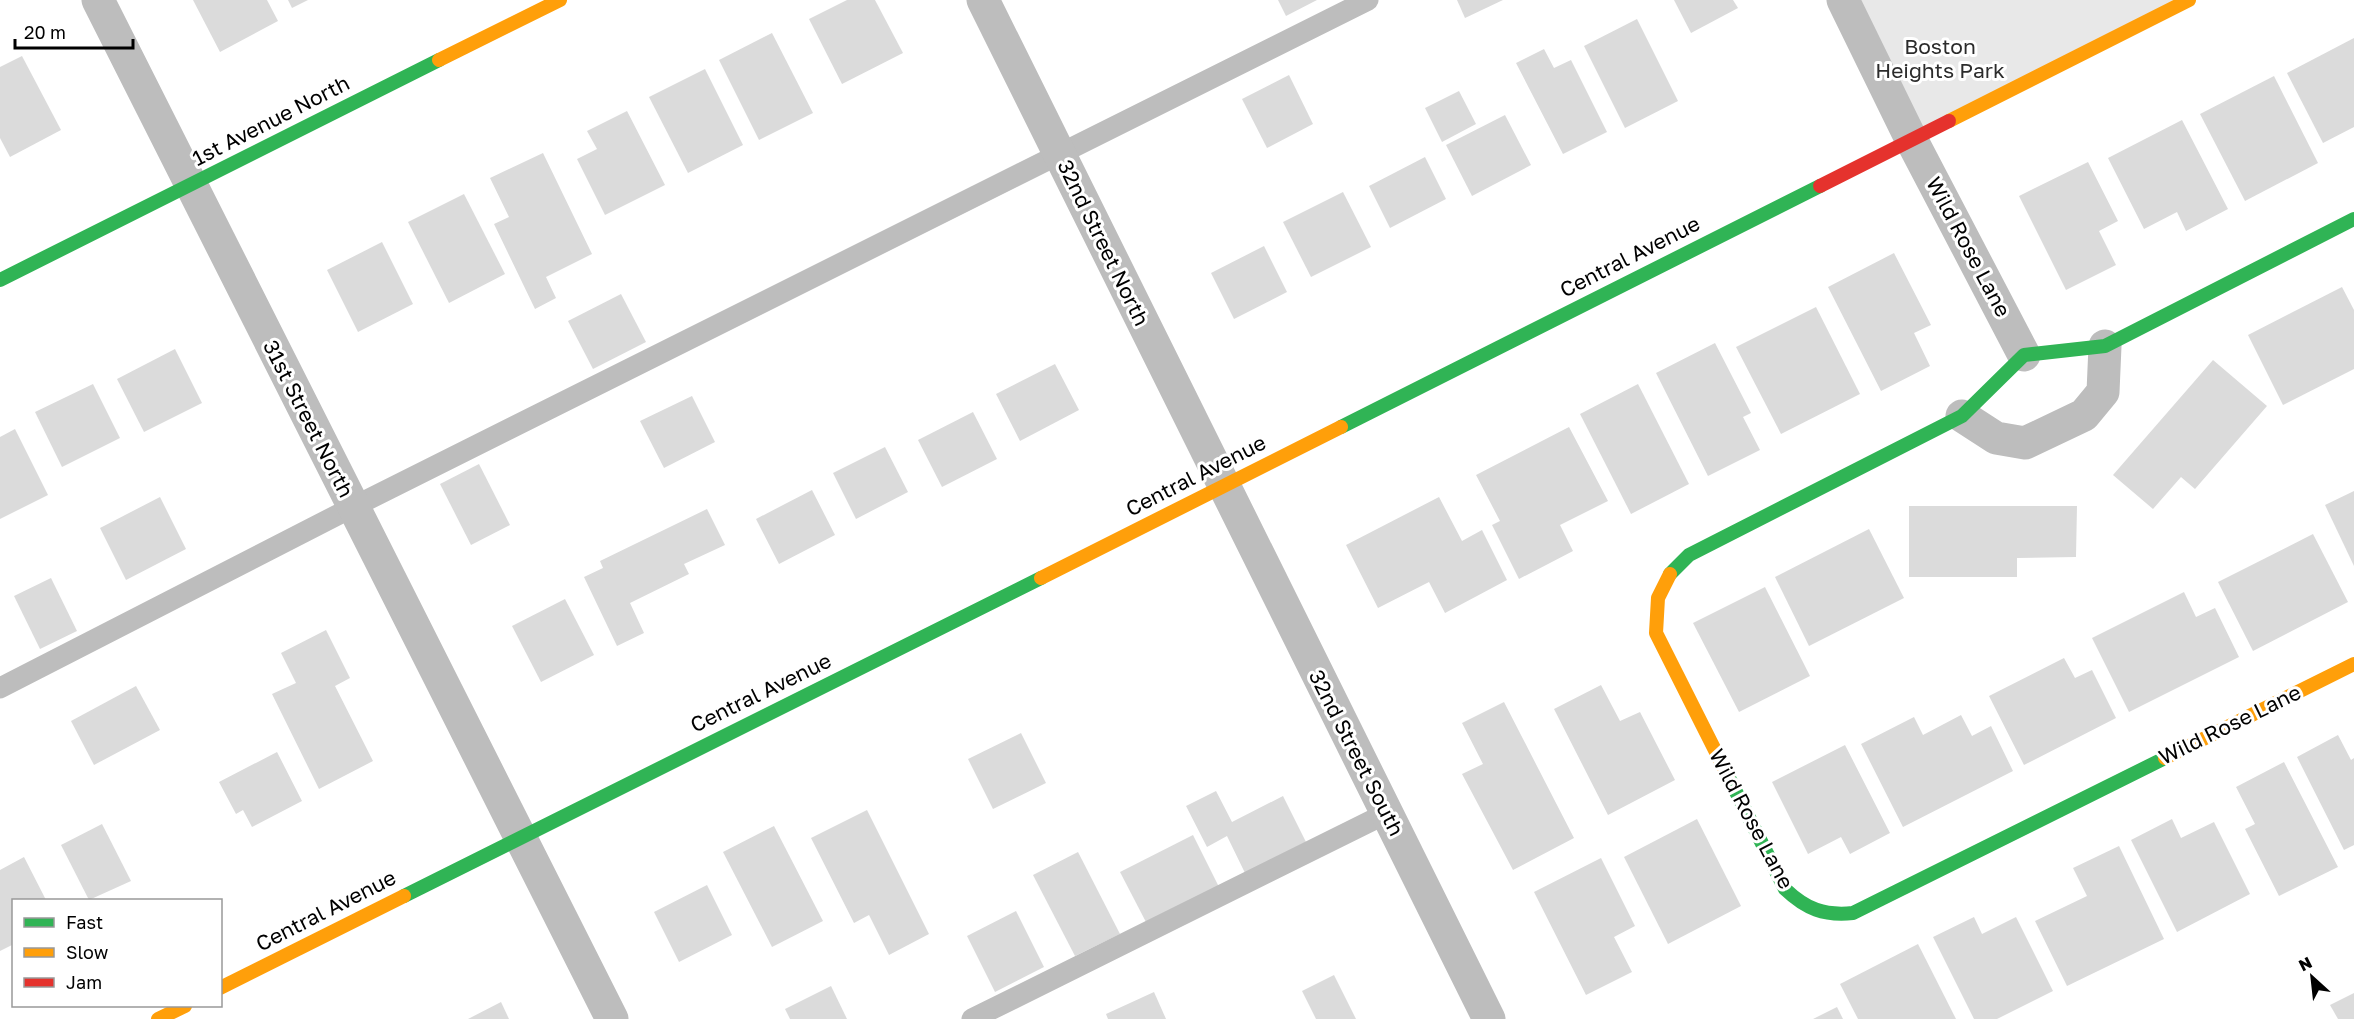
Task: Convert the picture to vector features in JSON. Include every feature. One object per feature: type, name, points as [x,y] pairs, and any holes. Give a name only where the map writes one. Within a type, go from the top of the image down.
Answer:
[{"type":"street","name":"31st Street North","points":[[98,0],[612,1019]]},
{"type":"street","name":"1st Avenue North","points":[[0,280],[560,0]]},
{"type":"street","name":"32nd Street North","points":[[983,0],[1224,486]]},
{"type":"street","name":"Wild Rose Lane","points":[[1843,0],[1911,139],[2024,355],[1962,416],[1689,555],[1671,569],[1660,589],[1654,611],[1656,633],[1785,889],[1798,903],[1815,912],[1834,916],[1853,913],[2354,664]]},
{"type":"street","name":"Central Avenue","points":[[222,987],[2189,0]]},
{"type":"street","points":[[2024,355],[2105,345],[2354,219]]},
{"type":"street","points":[[1962,416],[1996,438],[2025,443],[2084,415],[2103,392],[2105,345]]},
{"type":"street","name":"32nd Street South","points":[[1224,486],[1489,1019]]},
{"type":"street","points":[[158,1019],[181,1007]]},
{"type":"lane","points":[[0,688],[353,507],[1368,0]]},
{"type":"lane","points":[[972,1019],[1387,813]]},
{"type":"green space","name":"Boston Heights Park","points":[[1843,0],[2189,0],[1911,139]]},
{"type":"building","points":[[193,0],[267,0],[278,21],[220,52]]},
{"type":"building","points":[[288,0],[308,0],[292,8]]},
{"type":"building","points":[[847,0],[875,0],[903,53],[842,84],[809,19]]},
{"type":"building","points":[[1278,0],[1317,0],[1286,16]]},
{"type":"building","points":[[1457,0],[1503,0],[1465,18]]},
{"type":"building","points":[[1674,0],[1733,0],[1738,8],[1691,33]]},
{"type":"building","points":[[1637,19],[1678,101],[1625,128],[1584,46]]},
{"type":"building","points":[[772,33],[813,113],[759,140],[719,60]]},
{"type":"building","points":[[2354,38],[2354,127],[2323,143],[2287,73]]},
{"type":"building","points":[[1544,49],[1554,68],[1571,60],[1607,132],[1563,154],[1516,63]]},
{"type":"building","points":[[22,56],[61,130],[10,157],[0,138],[0,67]]},
{"type":"building","points":[[705,69],[743,145],[688,173],[649,97]]},
{"type":"building","points":[[1289,75],[1313,124],[1267,148],[1242,99]]},
{"type":"building","points":[[2274,76],[2318,163],[2245,201],[2200,114]]},
{"type":"building","points":[[1459,91],[1476,124],[1442,142],[1425,108]]},
{"type":"building","points":[[627,111],[665,185],[605,215],[577,159],[597,149],[587,131]]},
{"type":"building","points":[[1505,115],[1531,165],[1472,196],[1446,145]]},
{"type":"building","points":[[2182,120],[2228,209],[2186,231],[2177,212],[2144,229],[2108,158]]},
{"type":"building","points":[[543,153],[592,254],[546,277],[556,298],[535,309],[494,224],[509,217],[490,178]]},
{"type":"building","points":[[1425,157],[1446,199],[1390,228],[1369,186]]},
{"type":"building","points":[[2088,162],[2118,221],[2099,231],[2116,265],[2066,290],[2019,196]]},
{"type":"building","points":[[1343,192],[1371,247],[1311,277],[1283,222]]},
{"type":"building","points":[[464,194],[505,274],[449,303],[408,222]]},
{"type":"building","points":[[382,242],[413,304],[358,332],[327,270]]},
{"type":"building","points":[[1264,246],[1287,292],[1234,319],[1211,273]]},
{"type":"building","points":[[1894,253],[1931,325],[1914,333],[1930,366],[1881,391],[1828,287]]},
{"type":"building","points":[[2342,287],[2354,310],[2354,369],[2283,405],[2248,335]]},
{"type":"building","points":[[621,294],[646,342],[593,369],[568,321]]},
{"type":"building","points":[[1816,307],[1860,394],[1781,434],[1736,347]]},
{"type":"building","points":[[1715,343],[1751,413],[1743,417],[1760,450],[1708,476],[1656,373]]},
{"type":"building","points":[[175,349],[202,403],[144,432],[117,379]]},
{"type":"building","points":[[2213,360],[2267,406],[2195,489],[2181,477],[2153,509],[2113,475]]},
{"type":"building","points":[[1055,364],[1079,410],[1020,441],[996,394]]},
{"type":"building","points":[[93,384],[120,438],[62,467],[35,412]]},
{"type":"building","points":[[1638,384],[1689,484],[1631,514],[1580,414]]},
{"type":"building","points":[[692,396],[715,442],[664,468],[640,421]]},
{"type":"building","points":[[973,412],[997,459],[942,487],[918,440]]},
{"type":"building","points":[[1569,427],[1608,501],[1560,525],[1573,551],[1519,579],[1492,525],[1500,521],[1476,475]]},
{"type":"building","points":[[15,429],[48,495],[0,519],[0,437]]},
{"type":"building","points":[[885,447],[908,492],[856,519],[833,473]]},
{"type":"building","points":[[479,464],[510,525],[471,545],[440,484]]},
{"type":"building","points":[[812,490],[835,535],[779,564],[756,519]]},
{"type":"building","points":[[2354,491],[2354,566],[2325,505]]},
{"type":"building","points":[[160,497],[186,549],[126,580],[100,528]]},
{"type":"building","points":[[1439,497],[1462,541],[1482,530],[1507,580],[1445,613],[1429,582],[1378,608],[1346,545]]},
{"type":"building","points":[[1909,506],[2077,506],[2076,557],[2017,558],[2017,577],[1909,577]]},
{"type":"building","points":[[707,509],[725,545],[684,564],[689,574],[630,603],[644,633],[617,646],[584,577],[603,568],[600,561]]},
{"type":"building","points":[[1869,529],[1904,598],[1809,646],[1775,577]]},
{"type":"building","points":[[2313,534],[2348,602],[2253,651],[2218,582]]},
{"type":"building","points":[[51,578],[77,631],[40,649],[14,596]]},
{"type":"building","points":[[1765,587],[1810,676],[1739,712],[1693,623]]},
{"type":"building","points":[[2184,592],[2196,617],[2215,608],[2239,657],[2129,712],[2092,638]]},
{"type":"building","points":[[565,599],[594,655],[541,682],[512,626]]},
{"type":"building","points":[[326,630],[350,678],[335,686],[373,761],[319,789],[272,694],[296,683],[281,653]]},
{"type":"building","points":[[2064,658],[2075,678],[2092,670],[2116,718],[2024,765],[1989,696]]},
{"type":"building","points":[[1601,685],[1620,721],[1640,712],[1675,780],[1608,815],[1554,709]]},
{"type":"building","points":[[136,686],[160,730],[94,765],[71,721]]},
{"type":"building","points":[[1504,702],[1574,838],[1513,870],[1462,774],[1483,764],[1462,723]]},
{"type":"building","points":[[1961,715],[1972,736],[1991,726],[2013,771],[1903,827],[1861,744],[1914,717],[1923,735]]},
{"type":"building","points":[[1021,733],[1046,783],[993,809],[968,759]]},
{"type":"building","points":[[2338,735],[2351,760],[2354,758],[2354,845],[2344,850],[2297,757]]},
{"type":"building","points":[[1845,745],[1890,833],[1850,854],[1841,837],[1808,854],[1772,782]]},
{"type":"building","points":[[277,752],[302,801],[252,827],[243,810],[236,814],[219,782]]},
{"type":"building","points":[[2284,762],[2338,867],[2279,896],[2245,829],[2255,824],[2236,787]]},
{"type":"building","points":[[1216,791],[1232,822],[1283,796],[1306,842],[1245,873],[1227,836],[1207,847],[1186,806]]},
{"type":"building","points":[[867,810],[929,934],[889,955],[869,915],[854,923],[811,838]]},
{"type":"building","points":[[1697,819],[1741,906],[1668,944],[1624,857]]},
{"type":"building","points":[[2172,819],[2181,838],[2214,822],[2250,894],[2177,932],[2131,840]]},
{"type":"building","points":[[102,824],[131,881],[88,899],[61,845]]},
{"type":"building","points":[[774,826],[823,921],[772,947],[723,852]]},
{"type":"building","points":[[1193,835],[1219,887],[1147,924],[1120,872]]},
{"type":"building","points":[[2119,846],[2164,939],[2067,986],[2035,921],[2087,896],[2073,868]]},
{"type":"building","points":[[1078,852],[1120,934],[1075,956],[1033,875]]},
{"type":"building","points":[[24,857],[45,899],[12,899],[12,945],[0,951],[0,870]]},
{"type":"building","points":[[1601,858],[1635,926],[1614,937],[1632,972],[1586,995],[1534,892]]},
{"type":"building","points":[[707,885],[732,935],[679,962],[654,912]]},
{"type":"building","points":[[1016,911],[1044,967],[995,992],[967,936]]},
{"type":"building","points":[[1974,917],[1982,934],[2016,917],[2053,991],[1997,1019],[1974,1019],[1933,937]]},
{"type":"building","points":[[1918,944],[1956,1019],[1858,1019],[1840,984]]},
{"type":"building","points":[[1334,975],[1356,1019],[1316,1019],[1302,991]]},
{"type":"building","points":[[831,986],[847,1019],[790,1019],[785,1009]]},
{"type":"building","points":[[1154,992],[1166,1019],[1108,1019],[1106,1014]]},
{"type":"building","points":[[2354,993],[2354,1019],[2338,1019],[2330,1005]]},
{"type":"building","points":[[501,1002],[509,1019],[468,1019]]},
{"type":"building","points":[[1837,1007],[1843,1019],[1813,1019]]},
{"type":"traffic: fast","points":[[0,280],[439,60]]},
{"type":"traffic: fast","points":[[1341,427],[1820,186]]},
{"type":"traffic: fast","points":[[1670,574],[1689,555],[1962,416],[2024,355],[2105,346],[2354,219]]},
{"type":"traffic: fast","points":[[404,896],[1041,578]]},
{"type":"traffic: fast","points":[[1728,776],[1785,889],[1800,902],[1816,910],[1843,914],[1853,913],[2165,758]]},
{"type":"traffic: slow","points":[[439,60],[560,0]]},
{"type":"traffic: slow","points":[[1949,121],[2189,0]]},
{"type":"traffic: slow","points":[[1041,578],[1341,427]]},
{"type":"traffic: slow","points":[[1670,574],[1658,598],[1656,633],[1728,776]]},
{"type":"traffic: slow","points":[[2165,758],[2354,664]]},
{"type":"traffic: slow","points":[[222,987],[404,896]]},
{"type":"traffic: slow","points":[[158,1019],[183,1007]]},
{"type":"traffic: jam","points":[[1820,186],[1949,121]]}]
